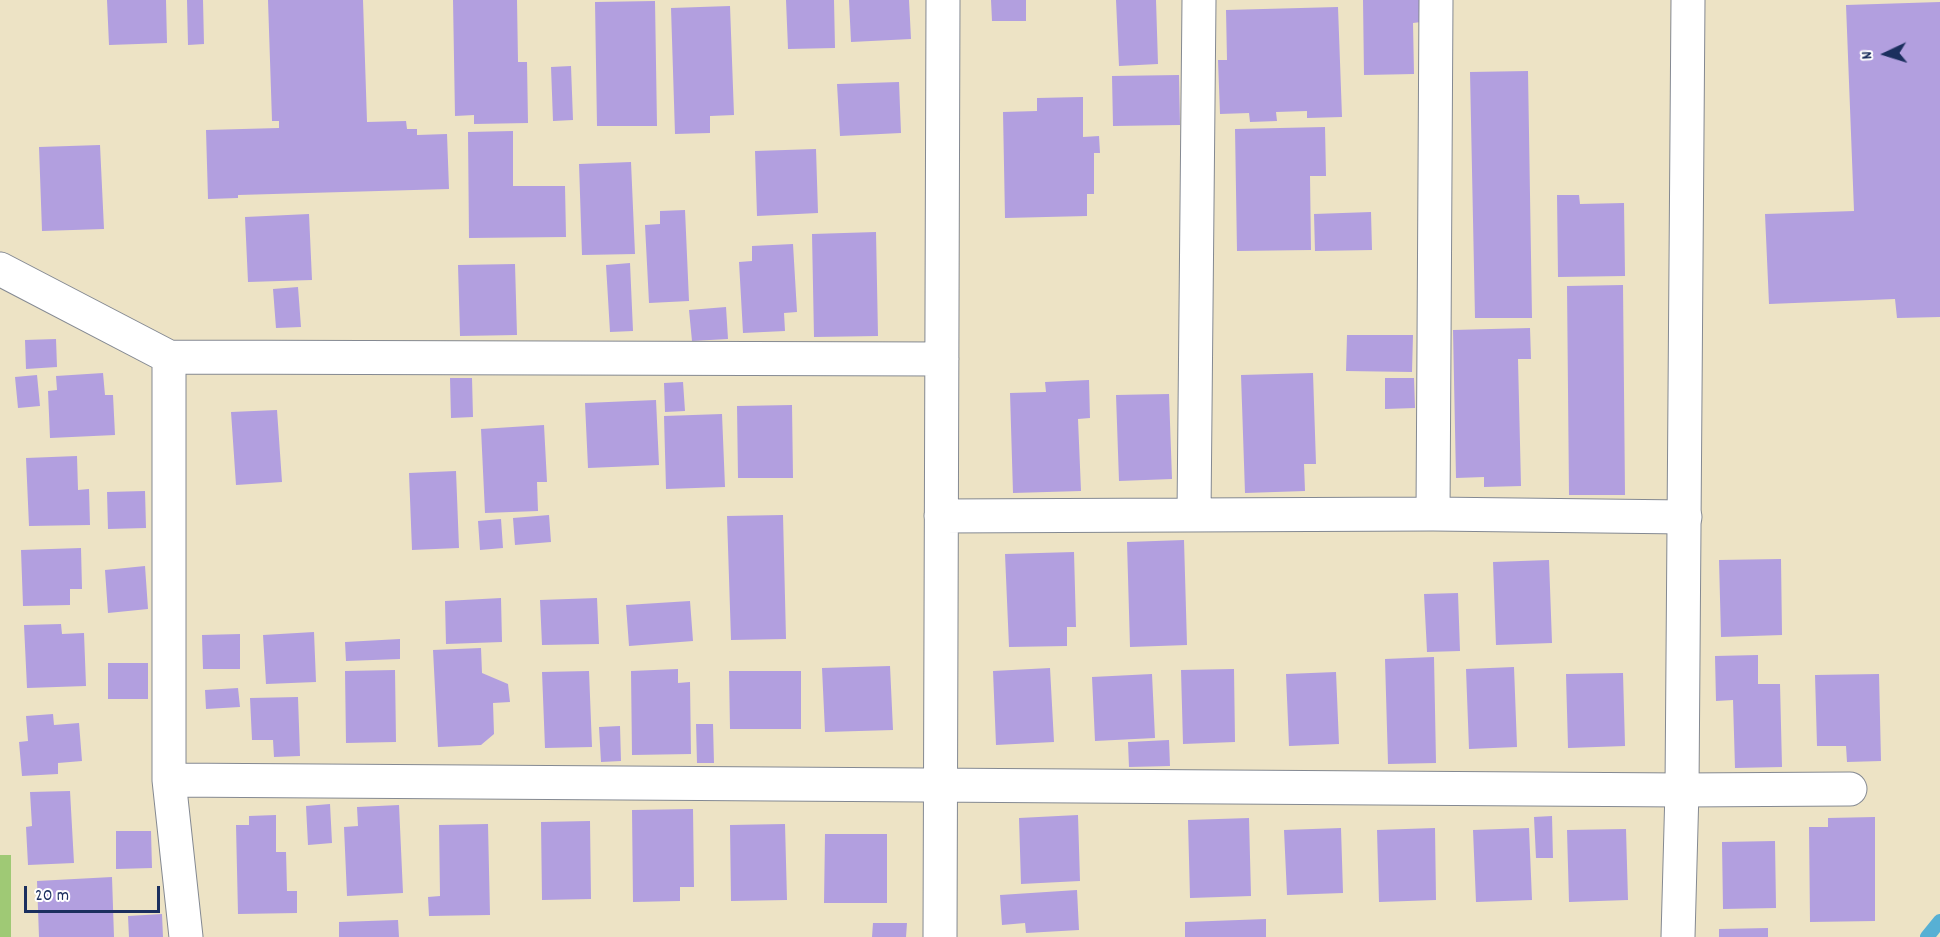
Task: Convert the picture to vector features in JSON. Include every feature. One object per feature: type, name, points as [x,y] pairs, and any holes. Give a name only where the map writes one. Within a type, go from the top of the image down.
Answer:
[{"type":"street","points":[[940,937],[943,0]]},
{"type":"street","points":[[1194,514],[1199,0]]},
{"type":"street","points":[[1433,514],[1437,0]]},
{"type":"street","points":[[1678,937],[1682,790],[1689,0]]},
{"type":"street","points":[[0,269],[169,357],[942,359]]},
{"type":"street","points":[[169,357],[169,780],[186,937]]},
{"type":"street","points":[[941,516],[1433,514],[1685,517]]},
{"type":"street","points":[[169,780],[1682,790],[1850,789]]},
{"type":"green space","points":[[0,855],[11,855],[11,937],[0,937]]},
{"type":"building","points":[[107,0],[166,0],[167,43],[109,45]]},
{"type":"building","points":[[187,0],[203,0],[204,44],[188,45]]},
{"type":"building","points":[[268,0],[363,0],[367,122],[406,121],[407,129],[417,129],[417,135],[447,134],[449,189],[238,195],[238,198],[208,199],[206,130],[279,128],[279,121],[272,121]]},
{"type":"building","points":[[453,0],[517,0],[518,62],[527,62],[528,123],[474,124],[474,115],[455,116]]},
{"type":"building","points":[[786,0],[834,0],[835,48],[788,49]]},
{"type":"building","points":[[849,0],[909,0],[911,39],[851,42]]},
{"type":"building","points":[[991,0],[1026,0],[1026,21],[992,21]]},
{"type":"building","points":[[1116,0],[1156,0],[1158,64],[1119,66]]},
{"type":"building","points":[[1363,0],[1421,0],[1421,22],[1413,23],[1414,74],[1364,75]]},
{"type":"building","points":[[655,1],[657,126],[597,126],[595,2]]},
{"type":"building","points":[[1940,2],[1940,317],[1897,318],[1895,299],[1769,304],[1765,214],[1854,211],[1846,5]]},
{"type":"building","points":[[730,6],[734,115],[710,116],[710,133],[675,134],[671,8]]},
{"type":"building","points":[[1338,7],[1342,117],[1307,118],[1307,111],[1276,112],[1277,121],[1250,122],[1249,113],[1220,114],[1218,60],[1227,60],[1226,10]]},
{"type":"building","points":[[571,66],[573,120],[553,121],[551,67]]},
{"type":"building","points":[[1528,71],[1532,318],[1475,318],[1470,72]]},
{"type":"building","points":[[1179,75],[1180,125],[1113,126],[1112,76]]},
{"type":"building","points":[[899,82],[901,133],[840,136],[837,84]]},
{"type":"building","points":[[1083,97],[1083,137],[1099,136],[1100,153],[1094,153],[1094,194],[1087,194],[1087,216],[1005,218],[1003,112],[1037,111],[1037,98]]},
{"type":"building","points":[[1325,127],[1326,176],[1310,176],[1311,250],[1237,251],[1235,129]]},
{"type":"building","points":[[513,131],[513,186],[565,186],[566,237],[469,238],[468,132]]},
{"type":"building","points":[[100,145],[104,229],[42,231],[39,147]]},
{"type":"building","points":[[816,149],[818,213],[757,216],[755,151]]},
{"type":"building","points":[[631,162],[635,254],[582,255],[579,164]]},
{"type":"building","points":[[1557,195],[1579,195],[1580,204],[1624,203],[1625,276],[1558,277]]},
{"type":"building","points":[[685,210],[689,301],[649,303],[645,225],[660,224],[660,211]]},
{"type":"building","points":[[1371,212],[1372,250],[1315,251],[1314,214]]},
{"type":"building","points":[[309,214],[312,280],[248,282],[245,217]]},
{"type":"building","points":[[876,232],[878,336],[814,337],[812,234]]},
{"type":"building","points":[[793,244],[797,312],[784,313],[785,331],[743,333],[739,262],[752,261],[752,246]]},
{"type":"building","points":[[630,263],[633,331],[610,332],[606,265]]},
{"type":"building","points":[[515,264],[517,335],[460,336],[458,265]]},
{"type":"building","points":[[1623,285],[1625,495],[1569,495],[1567,286]]},
{"type":"building","points":[[298,287],[301,327],[276,328],[273,289]]},
{"type":"building","points":[[726,307],[728,339],[692,341],[689,310]]},
{"type":"building","points":[[1530,328],[1531,359],[1518,359],[1521,486],[1484,487],[1484,477],[1456,478],[1453,330]]},
{"type":"building","points":[[1347,335],[1413,335],[1412,372],[1346,371]]},
{"type":"building","points":[[56,339],[57,367],[26,369],[25,340]]},
{"type":"building","points":[[103,373],[105,395],[113,395],[115,435],[50,438],[48,391],[57,390],[56,376]]},
{"type":"building","points":[[1313,373],[1316,464],[1304,464],[1305,491],[1245,493],[1241,375]]},
{"type":"building","points":[[37,375],[40,406],[18,408],[15,377]]},
{"type":"building","points":[[450,378],[472,378],[473,417],[451,418]]},
{"type":"building","points":[[1385,378],[1414,378],[1415,408],[1385,409]]},
{"type":"building","points":[[1089,380],[1090,418],[1078,419],[1081,491],[1013,493],[1010,393],[1046,392],[1045,382]]},
{"type":"building","points":[[683,382],[685,411],[665,412],[664,383]]},
{"type":"building","points":[[1169,394],[1172,479],[1119,481],[1116,395]]},
{"type":"building","points":[[656,400],[659,465],[588,468],[585,403]]},
{"type":"building","points":[[792,405],[793,478],[738,478],[737,406]]},
{"type":"building","points":[[277,410],[282,482],[236,485],[231,412]]},
{"type":"building","points":[[722,414],[725,487],[666,489],[664,416]]},
{"type":"building","points":[[544,425],[547,482],[537,482],[538,511],[485,513],[481,429]]},
{"type":"building","points":[[77,456],[78,490],[89,489],[90,525],[29,526],[26,458]]},
{"type":"building","points":[[456,471],[459,548],[412,550],[409,473]]},
{"type":"building","points":[[145,491],[146,528],[108,529],[107,492]]},
{"type":"building","points":[[549,515],[551,542],[515,545],[513,518]]},
{"type":"building","points":[[783,515],[786,639],[731,640],[727,516]]},
{"type":"building","points":[[501,519],[503,548],[480,550],[478,521]]},
{"type":"building","points":[[1184,540],[1187,645],[1130,647],[1127,542]]},
{"type":"building","points":[[81,548],[82,589],[70,589],[70,605],[23,606],[21,550]]},
{"type":"building","points":[[1074,552],[1076,627],[1067,627],[1067,646],[1009,647],[1005,554]]},
{"type":"building","points":[[1781,559],[1782,635],[1721,637],[1719,560]]},
{"type":"building","points":[[1549,560],[1552,643],[1496,645],[1493,562]]},
{"type":"building","points":[[145,566],[148,609],[108,613],[105,570]]},
{"type":"building","points":[[1458,593],[1460,651],[1427,652],[1424,594]]},
{"type":"building","points":[[501,598],[502,642],[446,644],[445,601]]},
{"type":"building","points":[[597,598],[599,644],[542,645],[540,600]]},
{"type":"building","points":[[690,601],[693,641],[629,646],[626,605]]},
{"type":"building","points":[[61,624],[62,634],[84,633],[86,686],[27,688],[24,625]]},
{"type":"building","points":[[314,632],[316,682],[266,684],[263,635]]},
{"type":"building","points":[[240,634],[240,669],[203,669],[202,635]]},
{"type":"building","points":[[400,639],[400,659],[346,661],[345,642]]},
{"type":"building","points":[[481,648],[482,673],[508,684],[510,702],[493,703],[494,734],[481,745],[438,747],[433,650]]},
{"type":"building","points":[[1758,655],[1758,684],[1780,684],[1782,767],[1735,768],[1733,700],[1716,701],[1715,656]]},
{"type":"building","points":[[1434,657],[1436,763],[1388,764],[1385,659]]},
{"type":"building","points":[[108,663],[148,663],[148,699],[108,699]]},
{"type":"building","points":[[890,666],[893,730],[825,732],[822,668]]},
{"type":"building","points":[[1514,667],[1517,747],[1469,749],[1466,669]]},
{"type":"building","points":[[1050,668],[1054,742],[996,745],[993,671]]},
{"type":"building","points":[[678,669],[678,683],[690,682],[691,754],[632,755],[631,671]]},
{"type":"building","points":[[1234,669],[1235,742],[1183,744],[1181,670]]},
{"type":"building","points":[[395,670],[396,742],[346,743],[345,671]]},
{"type":"building","points":[[589,671],[592,747],[545,748],[542,672]]},
{"type":"building","points":[[729,671],[801,671],[801,729],[730,729]]},
{"type":"building","points":[[1336,672],[1339,744],[1289,746],[1286,674]]},
{"type":"building","points":[[1623,673],[1625,746],[1568,748],[1566,674]]},
{"type":"building","points":[[1152,674],[1155,738],[1095,741],[1092,677]]},
{"type":"building","points":[[1879,674],[1881,761],[1847,762],[1846,746],[1817,746],[1815,675]]},
{"type":"building","points":[[238,688],[240,707],[206,709],[205,690]]},
{"type":"building","points":[[298,697],[300,756],[274,757],[273,740],[252,740],[250,698]]},
{"type":"building","points":[[53,714],[54,725],[79,723],[82,761],[58,763],[58,774],[22,776],[19,742],[28,741],[26,716]]},
{"type":"building","points":[[696,724],[713,724],[714,763],[697,763]]},
{"type":"building","points":[[620,726],[621,761],[601,762],[599,727]]},
{"type":"building","points":[[1169,740],[1170,766],[1129,767],[1128,742]]},
{"type":"building","points":[[70,791],[74,863],[28,865],[26,827],[32,826],[30,792]]},
{"type":"building","points":[[330,804],[332,843],[308,845],[306,806]]},
{"type":"building","points":[[399,805],[403,893],[347,896],[344,827],[358,826],[357,807]]},
{"type":"building","points":[[693,809],[694,887],[680,887],[680,901],[633,902],[632,810]]},
{"type":"building","points":[[276,815],[276,852],[286,852],[287,891],[297,891],[297,913],[238,914],[236,825],[249,825],[249,816]]},
{"type":"building","points":[[1078,815],[1080,881],[1021,884],[1019,818]]},
{"type":"building","points":[[1552,816],[1553,858],[1536,858],[1534,817]]},
{"type":"building","points":[[1875,817],[1875,921],[1810,922],[1809,827],[1828,827],[1828,818]]},
{"type":"building","points":[[1249,818],[1251,896],[1190,898],[1188,820]]},
{"type":"building","points":[[590,821],[591,899],[542,900],[541,822]]},
{"type":"building","points":[[488,824],[490,915],[429,916],[428,897],[440,896],[439,825]]},
{"type":"building","points":[[785,824],[787,900],[731,901],[730,825]]},
{"type":"building","points":[[1341,828],[1343,893],[1287,895],[1284,830]]},
{"type":"building","points":[[1435,828],[1436,900],[1379,902],[1377,830]]},
{"type":"building","points":[[1529,828],[1532,900],[1476,902],[1473,830]]},
{"type":"building","points":[[1626,829],[1628,900],[1569,902],[1567,830]]},
{"type":"building","points":[[116,831],[151,831],[152,868],[116,869]]},
{"type":"building","points":[[825,834],[887,834],[887,903],[824,903]]},
{"type":"building","points":[[1775,841],[1776,908],[1723,909],[1722,842]]},
{"type":"building","points":[[112,877],[114,937],[39,937],[37,881]]},
{"type":"building","points":[[1077,890],[1079,930],[1026,933],[1025,923],[1002,925],[1000,895]]},
{"type":"building","points":[[162,914],[163,937],[129,937],[128,916]]},
{"type":"building","points":[[1266,919],[1266,937],[1185,937],[1185,922]]},
{"type":"building","points":[[398,920],[399,937],[339,937],[339,922]]},
{"type":"building","points":[[873,923],[907,923],[906,937],[872,937]]},
{"type":"building","points":[[1768,928],[1768,937],[1719,937],[1719,929]]},
{"type":"waterway","points":[[1927,937],[1940,921]]}]
